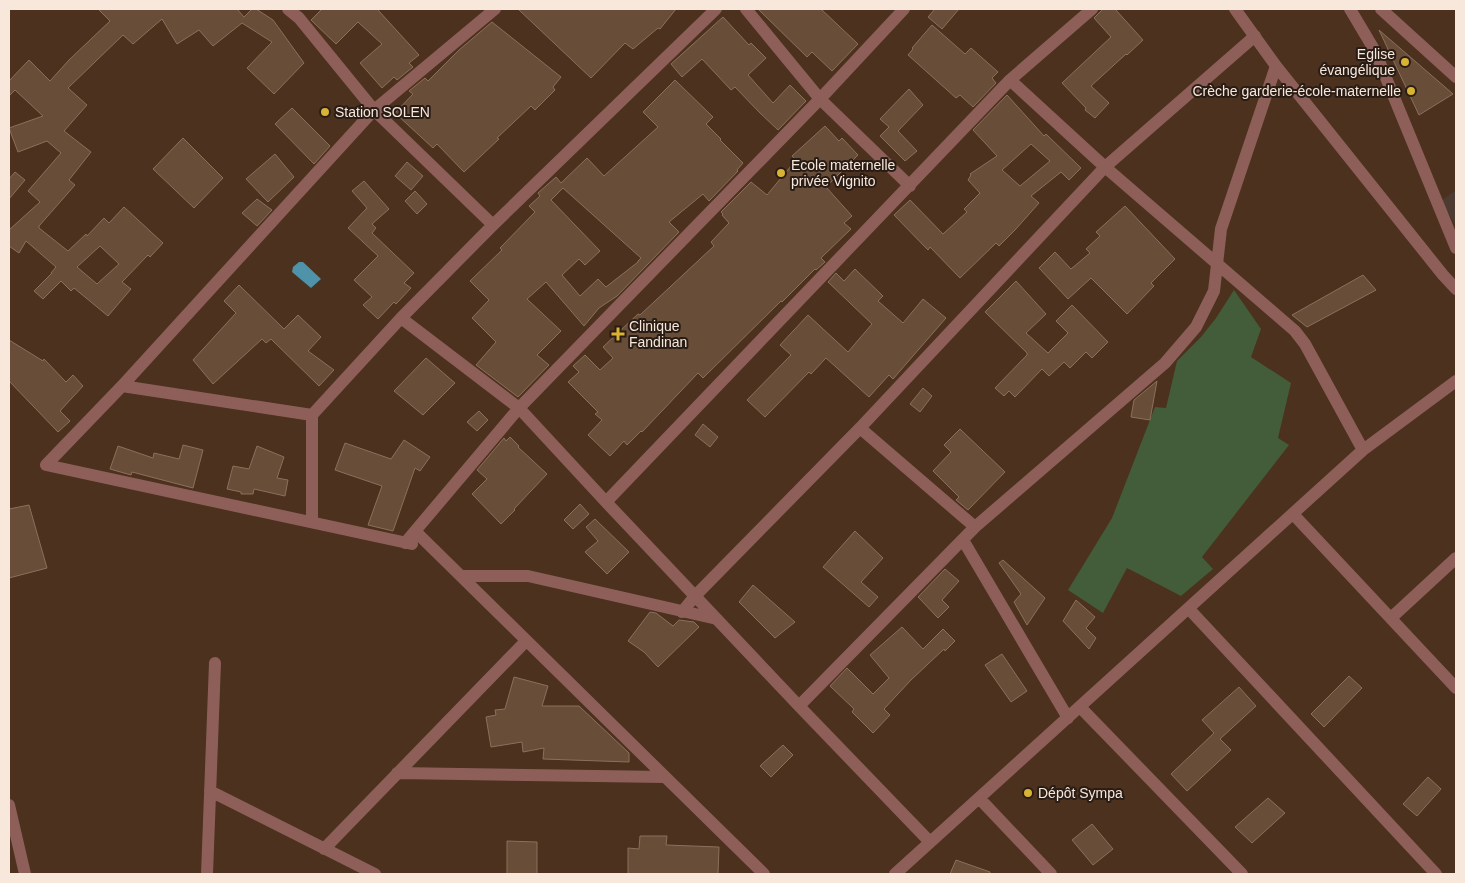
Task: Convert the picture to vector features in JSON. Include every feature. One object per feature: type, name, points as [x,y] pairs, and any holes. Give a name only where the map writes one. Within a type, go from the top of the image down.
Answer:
[{"type":"street","points":[[288,9],[299,18],[374,110],[493,225]]},
{"type":"street","points":[[433,549],[46,465],[122,386],[374,110],[495,9]]},
{"type":"street","points":[[312,522],[312,415],[402,318],[493,225],[716,9]]},
{"type":"street","points":[[746,9],[820,99],[910,186]]},
{"type":"street","points":[[405,543],[519,408],[820,99],[904,9]]},
{"type":"street","points":[[606,502],[1010,80],[1092,9]]},
{"type":"street","points":[[1235,9],[1276,66],[1456,289]]},
{"type":"street","points":[[1350,9],[1375,51],[1456,248]]},
{"type":"street","points":[[1381,9],[1456,77]]},
{"type":"street","points":[[682,612],[695,596],[860,428],[1105,167],[1255,36]]},
{"type":"street","points":[[799,706],[975,527],[1165,363],[1196,327],[1214,291],[1221,229],[1276,66]]},
{"type":"street","points":[[1010,80],[1105,167],[1295,331],[1305,344],[1363,450]]},
{"type":"street","points":[[402,318],[519,408],[716,619],[930,842]]},
{"type":"street","points":[[895,874],[1363,450],[1456,381]]},
{"type":"street","points":[[122,386],[312,415]]},
{"type":"street","points":[[860,428],[975,527]]},
{"type":"street","points":[[1293,514],[1456,688]]},
{"type":"street","points":[[416,532],[764,874]]},
{"type":"street","points":[[963,540],[1068,718]]},
{"type":"street","points":[[1391,618],[1456,558]]},
{"type":"street","points":[[461,576],[528,576],[716,619]]},
{"type":"street","points":[[1189,609],[1436,874]]},
{"type":"street","points":[[324,849],[526,641]]},
{"type":"street","points":[[207,874],[216,663]]},
{"type":"street","points":[[1080,707],[1242,874]]},
{"type":"street","points":[[397,773],[665,777]]},
{"type":"street","points":[[210,791],[374,874]]},
{"type":"street","points":[[979,798],[1051,874]]},
{"type":"street","points":[[9,806],[25,874]]},
{"type":"shaded area","points":[[1456,190],[1456,226],[1441,201]]},
{"type":"green space","points":[[1234,290],[1261,329],[1251,357],[1291,383],[1278,438],[1289,445],[1202,557],[1213,569],[1181,596],[1127,568],[1103,613],[1068,590],[1112,518],[1155,407],[1166,408],[1177,361],[1201,337]]},
{"type":"water","points":[[299,262],[303,262],[321,279],[311,288],[292,272],[293,267]]},
{"type":"building","points":[[98,9],[237,9],[244,17],[252,9],[256,9],[273,20],[304,63],[274,94],[247,68],[272,42],[242,23],[213,46],[199,30],[177,44],[162,19],[133,44],[123,35],[68,88],[87,105],[64,131],[91,152],[69,180],[75,185],[39,228],[68,251],[86,234],[87,236],[104,218],[109,223],[124,207],[163,243],[150,257],[148,255],[122,282],[131,289],[108,316],[74,288],[71,291],[61,281],[43,299],[34,291],[56,267],[26,241],[19,253],[9,246],[9,230],[40,202],[28,191],[61,153],[47,141],[18,152],[9,128],[43,116],[15,90],[9,96],[9,81],[29,60],[50,81],[110,21]],"holes":[[[100,246],[119,264],[97,284],[77,267]]]},
{"type":"building","points":[[322,9],[377,9],[419,55],[409,63],[413,67],[397,80],[394,77],[382,88],[360,63],[382,44],[358,22],[336,44],[311,20]]},
{"type":"building","points":[[518,9],[676,9],[660,29],[658,28],[633,49],[625,43],[591,78]]},
{"type":"building","points":[[758,9],[821,9],[858,44],[832,71],[812,52],[807,57]]},
{"type":"building","points":[[935,9],[959,9],[942,29],[928,17]]},
{"type":"building","points":[[1103,9],[1115,9],[1143,40],[1091,86],[1109,103],[1095,118],[1085,110],[1086,108],[1062,83],[1111,37],[1094,18]]},
{"type":"building","points":[[723,17],[749,45],[751,43],[766,58],[748,75],[773,103],[790,85],[806,101],[778,130],[735,87],[731,90],[702,59],[682,77],[671,64]]},
{"type":"building","points":[[492,22],[561,77],[553,87],[555,90],[535,110],[531,106],[464,172],[437,144],[433,148],[395,113],[413,94],[409,91],[425,78],[428,81],[459,50]]},
{"type":"building","points":[[932,25],[965,54],[971,48],[998,72],[992,78],[996,83],[973,107],[960,95],[956,98],[908,55]]},
{"type":"building","name":"Eglise évangélique","points":[[1379,30],[1453,94],[1419,115]]},
{"type":"building","points":[[675,80],[713,117],[706,124],[743,163],[738,171],[709,201],[703,194],[669,222],[679,232],[617,296],[599,308],[584,326],[546,282],[527,299],[561,331],[537,355],[549,365],[518,397],[476,365],[496,342],[472,318],[489,300],[470,281],[502,250],[500,248],[535,212],[529,206],[540,196],[538,193],[556,177],[561,183],[587,158],[604,176],[658,127],[643,112]],"holes":[[[563,188],[641,258],[606,287],[598,279],[580,296],[562,275],[579,259],[585,265],[600,251],[551,200]]]},
{"type":"building","points":[[909,89],[923,105],[898,131],[917,151],[905,161],[880,136],[889,127],[880,119]]},
{"type":"building","points":[[1007,95],[1044,136],[1046,134],[1081,168],[1069,180],[1061,172],[1031,196],[1039,203],[999,246],[996,243],[960,278],[930,247],[928,250],[894,215],[910,200],[943,234],[967,212],[964,209],[980,193],[968,180],[970,174],[997,156],[973,130]],"holes":[[[1031,144],[1050,161],[1020,186],[1002,170]]]},
{"type":"building","points":[[292,108],[330,146],[314,164],[275,124]]},
{"type":"building","points":[[825,126],[839,141],[842,138],[858,155],[826,187],[852,216],[844,223],[851,229],[821,258],[825,262],[781,301],[703,378],[698,373],[642,432],[627,445],[624,441],[610,456],[588,435],[602,420],[595,414],[598,412],[568,382],[579,372],[573,366],[585,355],[600,370],[613,358],[603,347],[714,246],[711,242],[729,223],[721,212],[751,182],[767,195],[796,160],[792,156]]},
{"type":"building","points":[[183,138],[223,178],[194,208],[153,169]]},
{"type":"building","points":[[275,154],[294,177],[268,202],[246,179]]},
{"type":"building","points":[[407,162],[423,176],[411,190],[395,176]]},
{"type":"building","points":[[15,172],[25,180],[9,199],[9,179]]},
{"type":"building","points":[[364,181],[389,209],[372,224],[376,228],[372,233],[414,273],[404,283],[411,288],[378,319],[363,305],[372,297],[354,280],[378,256],[348,228],[367,208],[352,191]]},
{"type":"building","points":[[415,191],[427,204],[417,214],[405,201]]},
{"type":"building","points":[[257,199],[272,210],[257,226],[242,213]]},
{"type":"building","points":[[1125,206],[1175,259],[1151,283],[1154,286],[1127,314],[1091,278],[1068,299],[1039,268],[1055,252],[1071,269],[1090,253],[1086,249],[1100,236],[1096,232]]},
{"type":"building","points":[[855,269],[883,296],[878,301],[903,323],[923,299],[946,318],[893,379],[889,375],[869,397],[826,358],[811,374],[809,372],[765,417],[747,400],[791,355],[780,345],[808,315],[848,352],[872,324],[828,282],[836,273],[844,281]]},
{"type":"building","points":[[1363,275],[1376,290],[1307,327],[1292,315]]},
{"type":"building","points":[[1016,281],[1046,314],[1026,333],[1048,353],[1068,333],[1056,321],[1072,305],[1108,342],[1092,358],[1086,352],[1070,368],[1064,362],[1049,376],[1042,369],[1015,397],[1009,391],[1004,396],[995,388],[1027,353],[985,312]]},
{"type":"building","points":[[239,285],[284,329],[298,315],[321,337],[308,351],[334,370],[319,386],[271,339],[266,343],[262,339],[213,384],[193,360],[236,313],[224,301]]},
{"type":"building","points":[[9,340],[43,361],[44,359],[66,382],[73,375],[83,386],[60,411],[70,421],[58,432],[9,381]]},
{"type":"building","points":[[426,358],[455,383],[423,415],[394,391]]},
{"type":"building","points":[[1157,381],[1150,420],[1131,417],[1134,400]]},
{"type":"building","points":[[923,388],[932,396],[920,412],[910,404]]},
{"type":"building","points":[[479,411],[488,420],[477,431],[467,422]]},
{"type":"building","points":[[703,424],[718,437],[710,447],[695,435]]},
{"type":"building","points":[[960,429],[1005,472],[968,510],[956,500],[959,497],[933,471],[951,452],[944,445]]},
{"type":"building","points":[[510,437],[547,474],[501,524],[472,494],[487,479],[477,470],[504,438],[506,441]]},
{"type":"building","points":[[404,440],[430,457],[420,471],[415,468],[393,531],[368,525],[382,486],[335,470],[345,443],[391,459]]},
{"type":"building","points":[[183,445],[203,450],[193,488],[132,472],[131,475],[110,469],[118,446],[153,458],[154,453],[179,459]]},
{"type":"building","points":[[257,446],[284,457],[277,478],[288,480],[285,496],[254,489],[253,494],[241,494],[241,492],[227,489],[233,466],[249,469]]},
{"type":"building","points":[[580,504],[589,514],[573,529],[564,520]]},
{"type":"building","points":[[29,505],[47,568],[9,578],[9,509]]},
{"type":"building","points":[[595,519],[629,552],[607,574],[585,552],[598,541],[586,527]]},
{"type":"building","points":[[855,531],[883,558],[861,582],[878,597],[869,607],[823,567]]},
{"type":"building","points":[[1003,560],[1045,598],[1027,625],[1014,602],[1021,594],[999,563]]},
{"type":"building","points":[[945,569],[959,581],[942,600],[949,607],[938,618],[918,597]]},
{"type":"building","points":[[753,585],[795,622],[775,638],[739,602]]},
{"type":"building","points":[[1076,600],[1095,617],[1086,628],[1096,638],[1089,649],[1063,621]]},
{"type":"building","points":[[650,612],[656,613],[673,626],[679,620],[694,622],[699,627],[658,667],[644,652],[628,641]]},
{"type":"building","points":[[902,627],[923,649],[943,629],[955,641],[911,680],[884,709],[890,715],[873,733],[852,712],[854,709],[830,686],[847,668],[873,694],[889,678],[870,655]]},
{"type":"building","points":[[1002,654],[1027,691],[1011,702],[985,665]]},
{"type":"building","points":[[1349,676],[1362,688],[1324,727],[1311,714]]},
{"type":"building","points":[[514,677],[548,686],[542,706],[579,706],[629,753],[629,762],[543,759],[544,748],[523,752],[522,742],[491,747],[486,717],[496,715],[495,710],[505,709]]},
{"type":"building","points":[[1239,687],[1256,706],[1220,739],[1231,750],[1187,791],[1171,774],[1214,733],[1202,720]]},
{"type":"building","points":[[783,745],[793,755],[771,777],[760,766]]},
{"type":"building","points":[[1428,777],[1441,789],[1417,816],[1403,804]]},
{"type":"building","points":[[1268,798],[1285,813],[1252,843],[1235,827]]},
{"type":"building","points":[[1092,824],[1113,849],[1093,865],[1072,840]]},
{"type":"building","points":[[640,836],[667,836],[666,845],[719,847],[718,874],[628,874],[628,848],[639,849]]},
{"type":"building","points":[[507,841],[537,842],[537,874],[507,874]]},
{"type":"building","points":[[956,860],[990,872],[990,874],[950,874]]},
{"type":"place","name":"Eglise évangélique","points":[[1405,62]]},
{"type":"place","name":"Crèche garderie-école-maternelle","points":[[1411,91]]},
{"type":"place","name":"Station SOLEN","points":[[325,112]]},
{"type":"place","name":"Ecole maternelle privée Vignito","points":[[781,173]]},
{"type":"place","name":"Clinique Fandinan","points":[[618,334]]},
{"type":"place","name":"Dépôt Sympa","points":[[1028,793]]}]
